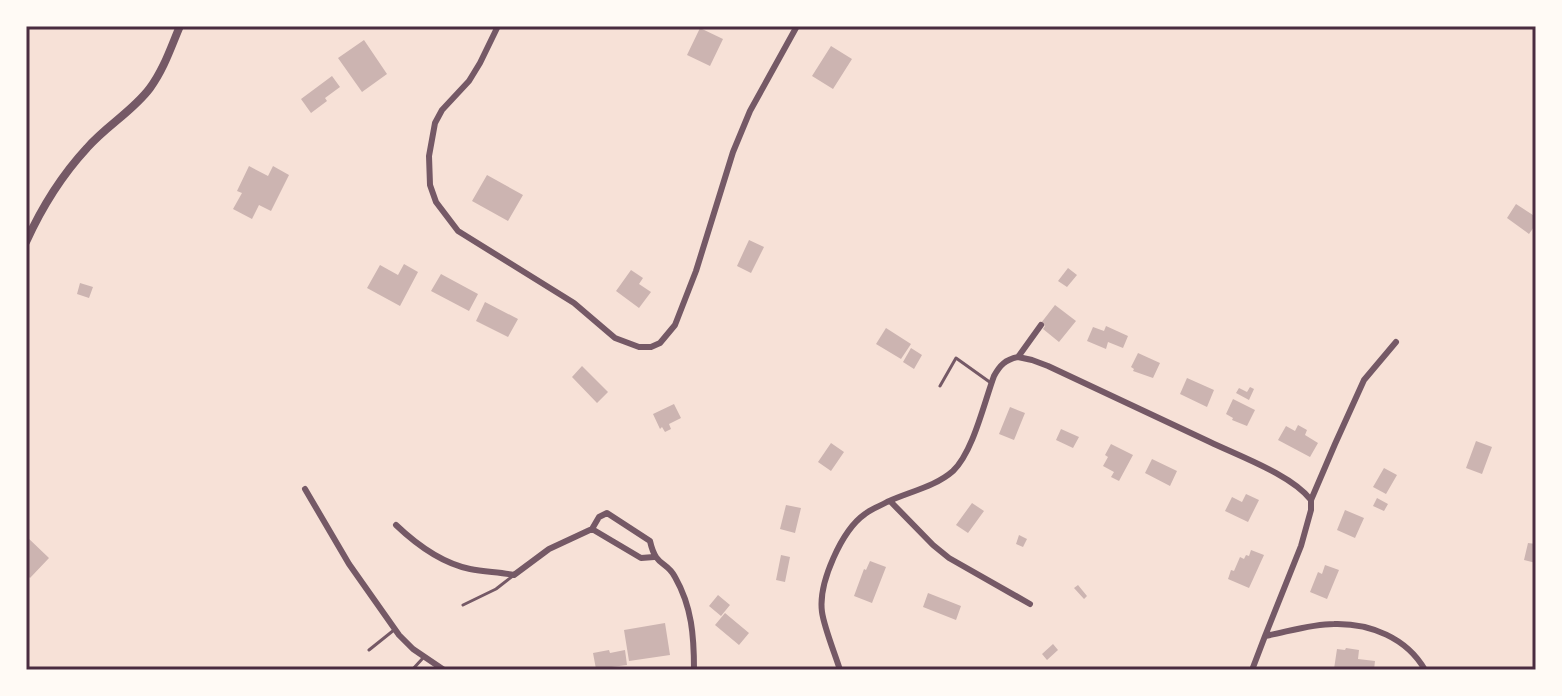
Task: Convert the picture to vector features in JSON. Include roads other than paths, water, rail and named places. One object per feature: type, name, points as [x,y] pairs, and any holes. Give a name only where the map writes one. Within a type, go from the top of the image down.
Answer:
[{"type":"street","points":[[26,242],[36,221],[87,147],[148,91],[159,75],[180,26]]},
{"type":"street","points":[[498,26],[469,81],[442,110],[435,123],[429,156],[430,185],[436,202],[458,231],[574,303],[615,338],[639,347],[660,343],[675,325],[696,271],[733,152],[750,111],[797,26]]},
{"type":"street","points":[[1018,357],[1041,325]]},
{"type":"street","points":[[1252,670],[1301,546],[1311,500],[1364,380],[1396,342]]},
{"type":"street","points":[[840,670],[822,611],[823,592],[829,569],[851,527],[865,514],[934,483],[953,471],[968,451],[991,383],[1007,359],[1018,357],[1048,366],[1249,460],[1294,483],[1311,500]]},
{"type":"street","points":[[305,489],[349,564],[395,629],[413,649],[444,670]]},
{"type":"street","points":[[890,501],[949,558],[1030,604]]},
{"type":"street","points":[[396,525],[419,545],[452,564],[514,575],[549,549],[592,529],[599,517],[607,513],[650,541],[654,557],[674,574],[691,613],[694,670]]},
{"type":"street","points":[[592,529],[641,558],[654,557]]},
{"type":"street","points":[[1265,636],[1332,624],[1358,625],[1396,638],[1425,670]]},
{"type":"lane","points":[[940,386],[956,358],[991,383]]},
{"type":"lane","points":[[463,605],[496,589],[514,575]]},
{"type":"lane","points":[[369,650],[395,629]]},
{"type":"lane","points":[[412,670],[424,656]]}]
